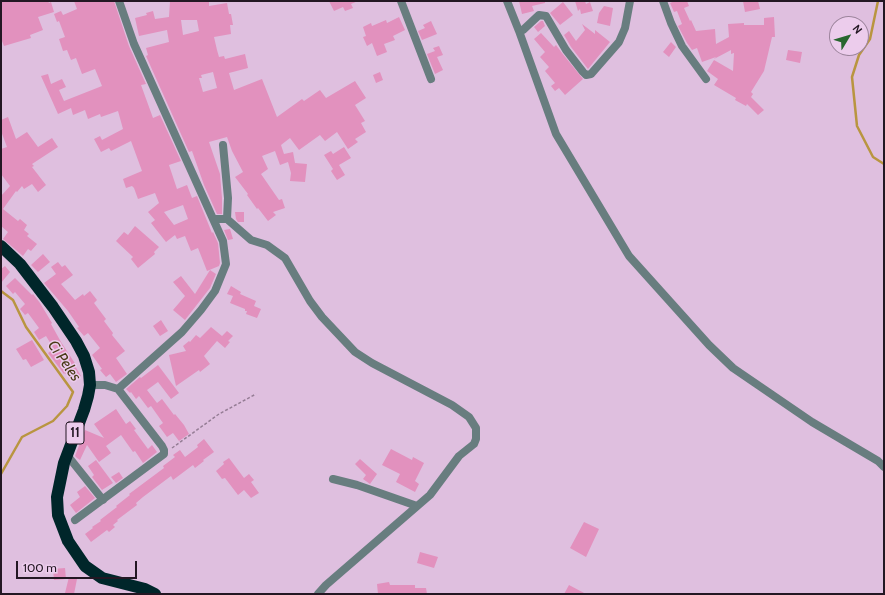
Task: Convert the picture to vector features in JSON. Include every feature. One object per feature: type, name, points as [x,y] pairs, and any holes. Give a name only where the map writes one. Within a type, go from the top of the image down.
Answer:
[{"type":"highway","name":"11","points":[[1,246],[25,270],[53,307],[76,341],[87,365],[90,385],[84,410],[67,455],[58,487],[57,507],[62,528],[75,554],[84,566],[102,578],[145,589],[155,594]]},
{"type":"street","points":[[118,389],[182,332],[215,291],[226,264],[223,241],[134,44],[119,1]]},
{"type":"street","points":[[400,1],[432,79]]},
{"type":"street","points":[[507,1],[556,134],[629,256],[709,345],[733,368],[812,422],[878,461],[884,467]]},
{"type":"street","points":[[519,31],[523,30],[539,15],[546,16],[566,50],[583,72],[586,75],[591,74],[619,42],[625,28],[630,1]]},
{"type":"street","points":[[663,1],[682,46],[706,78]]},
{"type":"street","points":[[223,145],[228,198],[227,219]]},
{"type":"street","points":[[214,219],[227,219],[251,240],[267,245],[285,258],[310,301],[322,317],[355,352],[372,363],[439,397],[465,413],[473,422],[477,433],[474,444],[459,456],[435,489],[326,585],[318,594]]},
{"type":"street","points":[[75,520],[164,454],[162,446],[118,389],[105,385],[90,385]]},
{"type":"street","points":[[67,455],[102,500]]},
{"type":"street","points":[[333,479],[357,485],[417,506]]},
{"type":"path","points":[[164,454],[219,414],[256,394]]},
{"type":"building","points":[[1,1],[48,1],[49,3],[51,2],[54,12],[38,17],[43,30],[30,35],[31,38],[4,46],[2,41],[1,42]]},
{"type":"building","points":[[74,1],[114,1],[129,46],[146,84],[141,85],[153,118],[160,115],[181,161],[169,165],[177,189],[187,185],[192,198],[197,196],[212,233],[213,232],[218,243],[219,266],[207,271],[198,248],[191,251],[185,236],[177,239],[175,235],[166,242],[151,223],[155,220],[148,212],[159,203],[155,193],[138,199],[132,186],[126,188],[123,179],[142,171],[131,141],[111,151],[109,148],[101,152],[94,139],[100,136],[102,140],[123,129],[118,111],[101,117],[100,114],[88,119],[85,110],[73,115],[71,108],[58,114],[41,76],[48,74],[51,84],[62,79],[66,87],[59,90],[64,101],[102,86],[95,69],[82,74],[76,58],[71,60],[67,50],[63,51],[59,39],[65,37],[59,21],[57,22],[54,14],[61,11],[63,15],[77,9]],"holes":[[[183,205],[188,219],[174,225],[164,212]]]},
{"type":"building","points":[[170,1],[209,1],[209,6],[227,3],[233,25],[230,25],[231,34],[214,37],[219,57],[224,56],[225,59],[245,54],[248,68],[229,73],[234,90],[262,79],[277,117],[302,99],[304,101],[320,90],[326,98],[355,81],[366,98],[355,105],[365,121],[361,123],[366,132],[355,139],[358,142],[348,149],[337,132],[325,141],[320,135],[299,150],[290,138],[281,145],[284,154],[293,152],[295,163],[307,164],[305,182],[290,181],[291,173],[288,162],[280,165],[275,151],[262,156],[268,169],[261,174],[279,200],[282,199],[285,208],[273,212],[276,215],[268,221],[258,208],[257,209],[235,177],[243,172],[232,151],[227,137],[209,142],[220,174],[222,214],[217,214],[204,185],[192,151],[189,152],[146,56],[148,55],[146,48],[169,42],[167,30],[139,36],[135,18],[147,15],[146,13],[153,11],[155,19],[169,17]],"holes":[[[181,20],[197,20],[199,31],[183,35]],[[213,72],[217,88],[203,92],[199,78],[202,78],[201,75]]]},
{"type":"building","points":[[329,1],[358,1],[351,4],[353,8],[345,11],[343,7],[334,11]]},
{"type":"building","points":[[519,1],[545,1],[545,3],[532,6],[534,11],[522,14]]},
{"type":"building","points":[[575,1],[585,1],[586,4],[590,2],[593,11],[581,14],[580,9],[578,11]]},
{"type":"building","points":[[675,1],[687,1],[689,6],[684,8],[696,31],[715,29],[716,44],[729,37],[728,24],[744,23],[744,25],[764,25],[764,18],[774,17],[775,37],[772,37],[764,71],[751,92],[753,94],[751,97],[764,110],[758,115],[747,104],[746,106],[735,100],[736,98],[714,85],[718,79],[707,71],[714,60],[733,71],[734,53],[731,54],[731,50],[714,59],[716,57],[702,62],[697,48],[692,50],[678,26],[682,24],[677,11],[674,12],[670,3]]},
{"type":"building","points":[[743,1],[758,1],[760,9],[745,12]]},
{"type":"building","points":[[563,2],[573,15],[560,25],[550,13]]},
{"type":"building","points":[[604,6],[613,8],[610,26],[597,23],[599,13]]},
{"type":"building","points":[[399,17],[405,30],[393,36],[395,40],[384,44],[387,52],[377,56],[372,43],[367,46],[363,37],[366,36],[363,27],[371,23],[372,26],[386,20],[387,23]]},
{"type":"building","points":[[431,21],[437,34],[422,40],[418,31],[425,28],[423,25]]},
{"type":"building","points":[[543,21],[545,26],[538,32],[534,27]]},
{"type":"building","points":[[582,24],[595,34],[595,30],[610,42],[588,69],[571,47],[564,35],[569,31],[576,41],[585,30]]},
{"type":"building","points":[[541,33],[554,47],[556,45],[583,79],[565,95],[559,88],[555,91],[551,86],[555,83],[545,71],[549,67],[540,57],[545,52],[534,39]]},
{"type":"building","points":[[671,42],[676,47],[669,57],[663,52]]},
{"type":"building","points":[[439,46],[443,55],[437,57],[443,70],[435,74],[427,54],[435,51],[433,48]]},
{"type":"building","points":[[788,50],[802,52],[800,63],[786,60]]},
{"type":"building","points":[[380,72],[383,80],[376,83],[373,75]]},
{"type":"building","points":[[8,117],[16,139],[27,132],[38,147],[52,138],[58,147],[32,164],[34,166],[32,167],[46,185],[38,192],[32,184],[24,189],[22,186],[17,192],[16,191],[3,209],[18,221],[20,219],[27,225],[24,230],[29,234],[27,236],[37,244],[31,251],[28,249],[23,256],[3,239],[8,232],[1,226],[1,196],[10,186],[1,174],[1,149],[7,147],[1,131],[1,120]]},
{"type":"building","points":[[344,147],[351,158],[339,165],[345,175],[337,180],[331,171],[333,169],[324,155],[331,151],[333,154]]},
{"type":"building","points":[[235,212],[244,212],[244,222],[238,222]]},
{"type":"building","points":[[135,226],[159,247],[154,252],[155,254],[138,268],[131,259],[133,257],[116,241],[124,232],[128,235]]},
{"type":"building","points":[[230,229],[233,239],[228,240],[224,230]]},
{"type":"building","points":[[43,254],[50,262],[38,272],[31,265]]},
{"type":"building","points":[[58,262],[62,267],[65,265],[73,275],[61,284],[75,300],[83,294],[84,296],[90,291],[97,300],[94,303],[106,319],[104,321],[113,333],[112,335],[125,351],[116,358],[127,374],[116,382],[110,374],[106,377],[100,370],[102,369],[92,355],[100,348],[88,333],[84,336],[77,328],[79,327],[68,311],[44,283],[56,274],[51,267]]},
{"type":"building","points":[[5,266],[10,272],[1,283],[1,269]]},
{"type":"building","points":[[210,270],[216,274],[210,288],[185,320],[173,310],[185,296],[173,282],[181,276],[195,294]]},
{"type":"building","points":[[15,278],[32,295],[33,294],[40,303],[61,342],[76,365],[75,366],[81,376],[72,382],[48,353],[54,349],[46,336],[39,340],[34,332],[39,328],[28,313],[25,315],[20,309],[25,304],[15,292],[13,294],[6,286]]},
{"type":"building","points":[[231,286],[241,292],[240,294],[256,301],[254,306],[261,309],[257,318],[246,314],[247,311],[245,311],[245,309],[230,303],[233,296],[227,294]]},
{"type":"building","points":[[161,320],[168,331],[160,336],[153,326]]},
{"type":"building","points":[[211,327],[222,336],[227,331],[233,336],[228,341],[230,342],[225,348],[217,341],[204,356],[210,364],[200,372],[199,370],[176,386],[169,355],[186,351],[183,346],[189,341],[190,342],[196,335],[200,338]]},
{"type":"building","points":[[32,340],[44,360],[31,367],[26,359],[23,360],[16,349]]},
{"type":"building","points":[[158,365],[179,393],[171,399],[158,382],[147,390],[157,403],[162,399],[184,425],[189,434],[179,441],[173,433],[167,437],[159,426],[163,423],[151,406],[148,408],[139,396],[136,399],[131,392],[130,393],[126,389]]},
{"type":"building","points":[[116,409],[126,424],[130,421],[136,429],[134,430],[148,449],[152,445],[157,452],[143,463],[121,435],[106,446],[111,453],[99,462],[87,445],[80,460],[77,458],[75,456],[85,430],[104,438],[94,424]]},
{"type":"building","points":[[204,439],[214,452],[195,468],[193,465],[173,480],[171,476],[143,497],[136,503],[137,505],[117,520],[118,521],[113,525],[115,527],[109,532],[107,530],[91,542],[85,534],[93,528],[92,527],[117,507],[116,506],[130,495],[129,494],[164,468],[163,466],[175,457],[173,455],[180,450],[185,457],[198,447],[197,445]]},
{"type":"building","points":[[391,449],[412,460],[413,457],[424,463],[415,481],[419,484],[415,492],[396,482],[400,474],[382,465]]},
{"type":"building","points":[[229,458],[244,478],[249,474],[254,480],[251,482],[259,493],[251,498],[244,490],[238,495],[225,478],[222,479],[216,471],[224,464],[223,462]]},
{"type":"building","points":[[360,459],[377,474],[370,484],[363,479],[366,475],[355,464]]},
{"type":"building","points":[[96,460],[113,483],[102,490],[92,477],[94,475],[88,466]]},
{"type":"building","points":[[119,472],[123,478],[116,483],[111,477]]},
{"type":"building","points":[[85,486],[95,498],[76,513],[70,505],[80,497],[77,492]]},
{"type":"building","points":[[584,522],[599,529],[586,557],[570,548]]},
{"type":"building","points":[[420,552],[438,557],[434,568],[417,563]]},
{"type":"building","points":[[65,568],[66,579],[54,580],[53,569]]},
{"type":"building","points":[[69,577],[77,579],[74,594],[65,593]]},
{"type":"building","points":[[389,582],[390,585],[415,585],[415,588],[426,588],[427,594],[378,594],[377,584]]},
{"type":"building","points":[[569,585],[586,594],[564,594]]},
{"type":"waterway","points":[[878,1],[870,39],[859,55],[852,77],[857,126],[873,157],[884,164]]},
{"type":"waterway","name":"Ci Peles","points":[[1,291],[13,300],[26,327],[73,392],[67,406],[53,421],[22,437],[1,474]]}]
